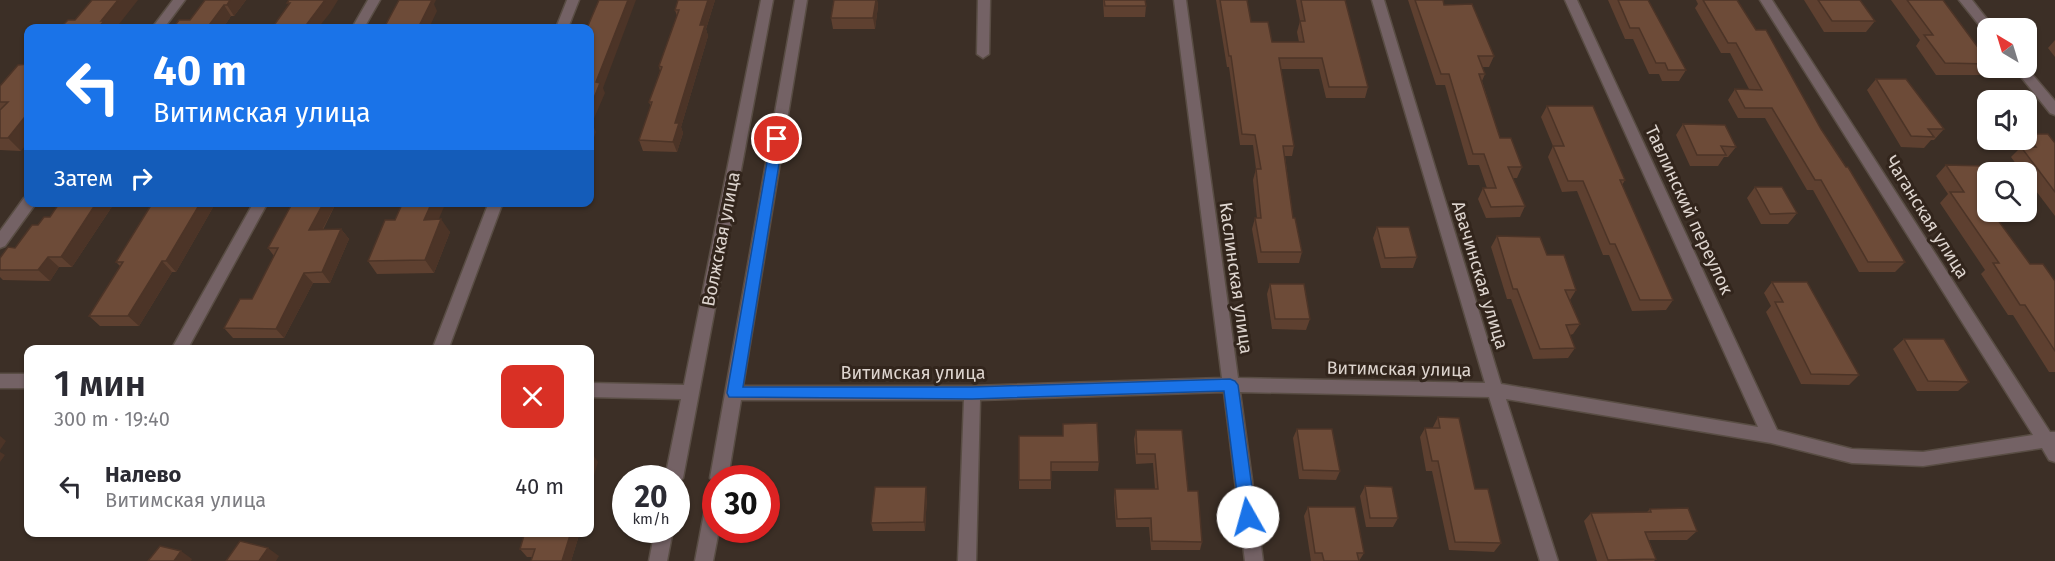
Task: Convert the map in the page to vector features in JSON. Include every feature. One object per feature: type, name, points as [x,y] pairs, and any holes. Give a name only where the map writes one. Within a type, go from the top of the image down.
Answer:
[{"type":"street","points":[[161,24],[179,0]]},
{"type":"street","points":[[360,24],[374,0]]},
{"type":"street","points":[[564,24],[573,0]]},
{"type":"street","name":"Волжская улица","points":[[677,465],[767,0]]},
{"type":"street","name":"Волжская улица","points":[[721,465],[801,0]]},
{"type":"street","points":[[983,54],[984,0]]},
{"type":"street","name":"Каслинская улица","points":[[1180,0],[1254,561]]},
{"type":"street","name":"Авачинская улица","points":[[1378,0],[1549,561]]},
{"type":"street","name":"Тавлинский переулок","points":[[1571,0],[1772,436]]},
{"type":"street","name":"Чаганская улица","points":[[1766,0],[2050,439],[2055,455]]},
{"type":"street","points":[[1965,0],[1980,18]]},
{"type":"street","points":[[2028,78],[2055,110]]},
{"type":"street","points":[[0,242],[25,207]]},
{"type":"street","points":[[182,345],[258,207]]},
{"type":"street","points":[[442,345],[494,207]]},
{"type":"street","points":[[0,381],[24,381]]},
{"type":"street","name":"Витимская улица","points":[[734,393],[972,393],[1230,385],[1495,390],[1772,436],[1852,456],[1923,459],[2050,439]]},
{"type":"street","points":[[594,390],[692,392]]},
{"type":"street","points":[[967,561],[972,393]]},
{"type":"street","points":[[658,561],[661,543]]},
{"type":"street","points":[[704,561],[707,543]]},
{"type":"building","points":[[92,0],[118,0],[101,21],[104,21],[101,24],[64,24],[68,20],[75,20]]},
{"type":"building","points":[[205,0],[230,0],[210,24],[176,24],[179,20],[190,20]]},
{"type":"building","points":[[289,0],[325,0],[307,24],[275,24],[290,3],[287,3]]},
{"type":"building","points":[[399,0],[432,0],[420,24],[386,24]]},
{"type":"building","points":[[599,0],[628,0],[596,82],[600,83],[594,98],[594,24],[589,24]]},
{"type":"building","points":[[678,0],[708,0],[700,25],[705,25],[675,123],[679,123],[673,142],[639,140],[652,102],[649,102],[662,67],[659,66],[679,10],[675,10]]},
{"type":"building","points":[[834,0],[876,0],[873,18],[831,18]]},
{"type":"building","points":[[1104,0],[1145,0],[1146,6],[1105,6]]},
{"type":"building","points":[[1220,0],[1247,0],[1251,22],[1268,22],[1272,42],[1304,42],[1300,21],[1305,21],[1301,0],[1345,0],[1368,87],[1329,87],[1322,58],[1279,58],[1294,146],[1283,146],[1293,218],[1295,218],[1302,252],[1261,252],[1255,218],[1261,218],[1256,169],[1261,169],[1255,135],[1242,134]]},
{"type":"building","points":[[1415,0],[1443,0],[1444,5],[1472,4],[1494,56],[1478,56],[1485,74],[1479,74],[1500,138],[1511,138],[1522,167],[1508,167],[1525,206],[1491,207],[1483,188],[1496,188],[1484,154],[1473,154],[1449,74],[1441,74]]},
{"type":"building","points":[[1618,0],[1648,0],[1686,70],[1668,70],[1665,63],[1656,63],[1639,28],[1630,28]]},
{"type":"building","points":[[1703,0],[1737,0],[1756,30],[1766,30],[1821,129],[1848,167],[1905,262],[1868,262],[1821,180],[1815,180],[1772,108],[1745,108],[1735,89],[1762,90],[1736,43],[1728,43]]},
{"type":"building","points":[[1818,0],[1860,0],[1875,21],[1832,21]]},
{"type":"building","points":[[1907,0],[1943,0],[1977,46],[1977,64],[1945,63],[1924,35],[1933,35]]},
{"type":"building","points":[[24,64],[24,118],[8,138],[0,138],[0,110],[8,102],[0,102],[0,86],[18,65]]},
{"type":"building","points":[[1876,79],[1906,79],[1944,129],[1928,129],[1934,137],[1911,136]]},
{"type":"building","points":[[1547,106],[1593,106],[1625,180],[1620,180],[1673,300],[1640,300],[1615,244],[1610,244],[1583,181],[1568,181],[1553,146],[1564,146]]},
{"type":"building","points":[[1683,124],[1725,125],[1736,147],[1721,146],[1726,155],[1697,155]]},
{"type":"building","points":[[2037,134],[2048,134],[2055,143],[2055,192],[2037,168],[2037,162],[2032,162],[2023,150],[2037,150]]},
{"type":"building","points":[[1946,165],[1977,166],[1977,222],[1999,222],[2030,264],[2043,264],[2055,281],[2055,351],[2025,305],[2020,305],[1993,263],[1999,263],[1950,192],[1964,192]]},
{"type":"building","points":[[1755,187],[1782,187],[1797,213],[1770,214]]},
{"type":"building","points":[[57,207],[94,207],[61,257],[48,257],[38,270],[0,270],[0,258],[8,247],[15,248],[32,225],[38,225],[44,217],[50,217]]},
{"type":"building","points":[[150,207],[198,207],[166,261],[162,261],[128,316],[89,316],[123,262],[116,262]]},
{"type":"building","points":[[290,207],[321,207],[309,230],[341,229],[322,272],[304,273],[276,329],[224,328],[240,299],[252,299],[278,248],[268,248]]},
{"type":"building","points":[[401,207],[430,207],[424,220],[441,219],[425,260],[368,261],[385,220],[395,220]]},
{"type":"building","points":[[1377,227],[1409,227],[1417,257],[1385,258]]},
{"type":"building","points":[[1497,236],[1540,237],[1547,255],[1564,255],[1576,290],[1565,290],[1580,324],[1566,325],[1575,348],[1540,349],[1517,289],[1513,289]]},
{"type":"building","points":[[1772,282],[1807,282],[1859,375],[1811,374],[1775,302],[1783,302]]},
{"type":"building","points":[[1270,284],[1304,284],[1310,319],[1275,319]]},
{"type":"building","points":[[1904,339],[1944,339],[1969,382],[1928,381]]},
{"type":"building","points":[[1438,417],[1459,418],[1475,489],[1488,489],[1501,543],[1455,542],[1438,461],[1432,461],[1425,428],[1440,428]]},
{"type":"building","points":[[1097,423],[1099,462],[1051,462],[1051,480],[1019,480],[1019,436],[1063,436],[1063,424]]},
{"type":"building","points":[[1297,429],[1332,429],[1340,471],[1303,470]]},
{"type":"building","points":[[1136,430],[1182,430],[1188,491],[1198,491],[1202,542],[1152,541],[1151,518],[1117,519],[1115,489],[1158,489],[1155,454],[1137,454]]},
{"type":"building","points":[[1365,486],[1392,487],[1398,518],[1370,518]]},
{"type":"building","points":[[875,487],[926,487],[924,522],[871,523]]},
{"type":"building","points":[[1308,507],[1355,507],[1364,553],[1357,553],[1359,561],[1324,561],[1322,553],[1315,553]]},
{"type":"building","points":[[1688,508],[1697,531],[1645,532],[1656,559],[1608,560],[1591,513],[1651,512],[1650,509]]},
{"type":"building","points":[[524,537],[569,537],[562,561],[531,561],[535,549],[520,549]]},
{"type":"building","points":[[240,541],[268,548],[259,561],[226,561]]},
{"type":"building","points":[[160,546],[181,551],[174,561],[148,561]]},
{"type":"route","points":[[777,139],[734,393],[972,393],[1230,385],[1248,517]]}]
